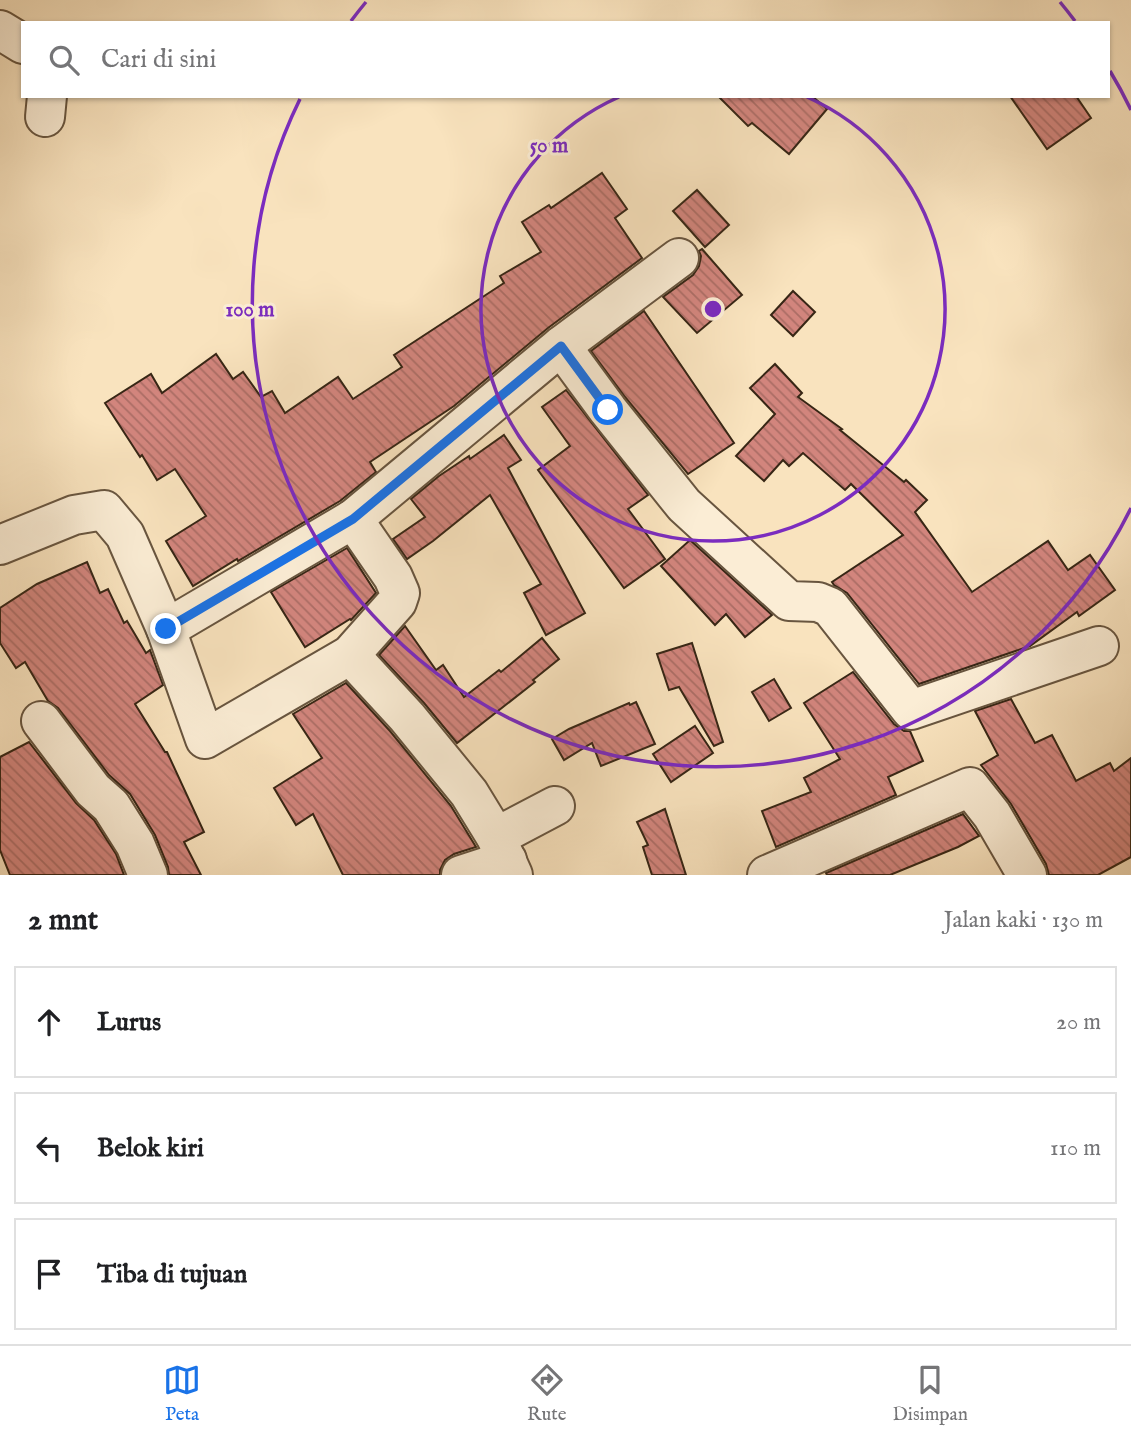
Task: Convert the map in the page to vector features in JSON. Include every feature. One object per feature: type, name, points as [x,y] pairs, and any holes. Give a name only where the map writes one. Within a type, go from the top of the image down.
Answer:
[{"type":"street","points":[[0,30],[21,43]]},
{"type":"street","points":[[166,629],[353,519],[561,346],[679,258]]},
{"type":"street","points":[[561,346],[684,505],[789,601],[818,602],[830,607],[911,710],[1099,646]]},
{"type":"street","points":[[0,545],[74,515],[104,510],[125,535],[166,629],[205,739],[350,655],[397,602],[400,593],[393,577],[353,519]]},
{"type":"street","points":[[350,655],[469,793],[505,857]]},
{"type":"street","points":[[41,721],[93,790],[111,806],[135,844],[148,875]]},
{"type":"street","points":[[767,875],[971,788],[992,814],[1027,875]]},
{"type":"street","points":[[461,875],[505,857],[555,806]]},
{"type":"building","points":[[720,98],[814,98],[827,109],[789,154],[752,123],[748,126]]},
{"type":"building","points":[[1011,98],[1077,98],[1091,118],[1047,149]]},
{"type":"building","points":[[602,173],[627,209],[615,218],[642,258],[548,328],[454,406],[370,462],[376,472],[340,501],[193,586],[166,541],[206,516],[175,469],[157,480],[105,403],[151,374],[162,393],[216,354],[233,379],[243,372],[261,397],[272,391],[285,413],[338,377],[353,399],[402,367],[394,355],[504,283],[500,276],[541,252],[522,222],[549,205],[551,208]]},
{"type":"building","points":[[697,190],[729,225],[705,247],[673,211]]},
{"type":"building","points":[[702,249],[742,295],[697,333],[663,297],[693,275],[699,266],[699,251]]},
{"type":"building","points":[[793,291],[815,312],[793,336],[771,315]]},
{"type":"building","points":[[644,311],[734,443],[688,474],[591,351]]},
{"type":"building","points":[[775,364],[802,393],[798,397],[842,429],[840,430],[904,482],[906,480],[927,500],[915,512],[972,592],[1048,541],[1068,570],[1090,555],[1115,590],[1079,616],[1077,612],[1030,646],[919,684],[847,593],[832,582],[903,535],[851,484],[845,490],[803,453],[789,466],[783,460],[764,481],[736,456],[775,414],[750,388]]},
{"type":"building","points":[[566,390],[648,495],[628,509],[665,559],[624,588],[538,470],[570,446],[542,407]]},
{"type":"building","points":[[504,435],[521,460],[508,468],[585,613],[546,635],[524,593],[541,584],[490,495],[407,559],[393,539],[425,517],[411,499],[439,476],[469,456],[470,459]]},
{"type":"building","points":[[690,540],[772,615],[745,637],[726,614],[715,625],[661,566]]},
{"type":"building","points":[[347,548],[376,593],[351,620],[305,647],[271,592]]},
{"type":"building","points":[[87,562],[100,593],[108,589],[124,623],[127,621],[146,653],[150,650],[163,685],[135,704],[167,752],[204,832],[184,842],[201,875],[169,875],[155,835],[130,794],[109,775],[58,708],[48,701],[25,662],[16,668],[0,643],[0,608],[37,584]]},
{"type":"building","points":[[405,626],[436,670],[443,665],[464,697],[499,670],[501,672],[542,638],[559,659],[533,680],[535,682],[457,743],[379,655]]},
{"type":"building","points":[[692,643],[723,742],[714,746],[679,687],[669,690],[657,654]]},
{"type":"building","points":[[853,672],[894,724],[904,731],[910,731],[923,761],[888,777],[896,795],[776,847],[762,811],[811,792],[804,778],[840,759],[804,703]]},
{"type":"building","points":[[774,679],[791,708],[769,721],[752,692]]},
{"type":"building","points":[[346,683],[390,731],[451,806],[476,847],[445,860],[440,875],[343,875],[313,814],[296,825],[274,788],[322,758],[293,714]]},
{"type":"building","points":[[1011,699],[1035,743],[1052,735],[1076,781],[1110,763],[1114,771],[1131,758],[1131,857],[1098,875],[1049,875],[1046,864],[1011,804],[981,765],[998,755],[975,711]]},
{"type":"building","points":[[636,702],[655,744],[601,766],[592,743],[564,760],[552,739],[569,729]]},
{"type":"building","points":[[695,726],[713,753],[671,782],[653,754]]},
{"type":"building","points":[[29,742],[76,803],[94,820],[116,854],[124,875],[10,875],[0,850],[0,757]]},
{"type":"building","points":[[665,809],[686,875],[652,875],[643,847],[648,845],[637,822]]},
{"type":"building","points":[[963,814],[979,836],[958,847],[890,875],[826,873]]},
{"type":"route","points":[[166,629],[353,519],[561,346],[608,410]]}]
